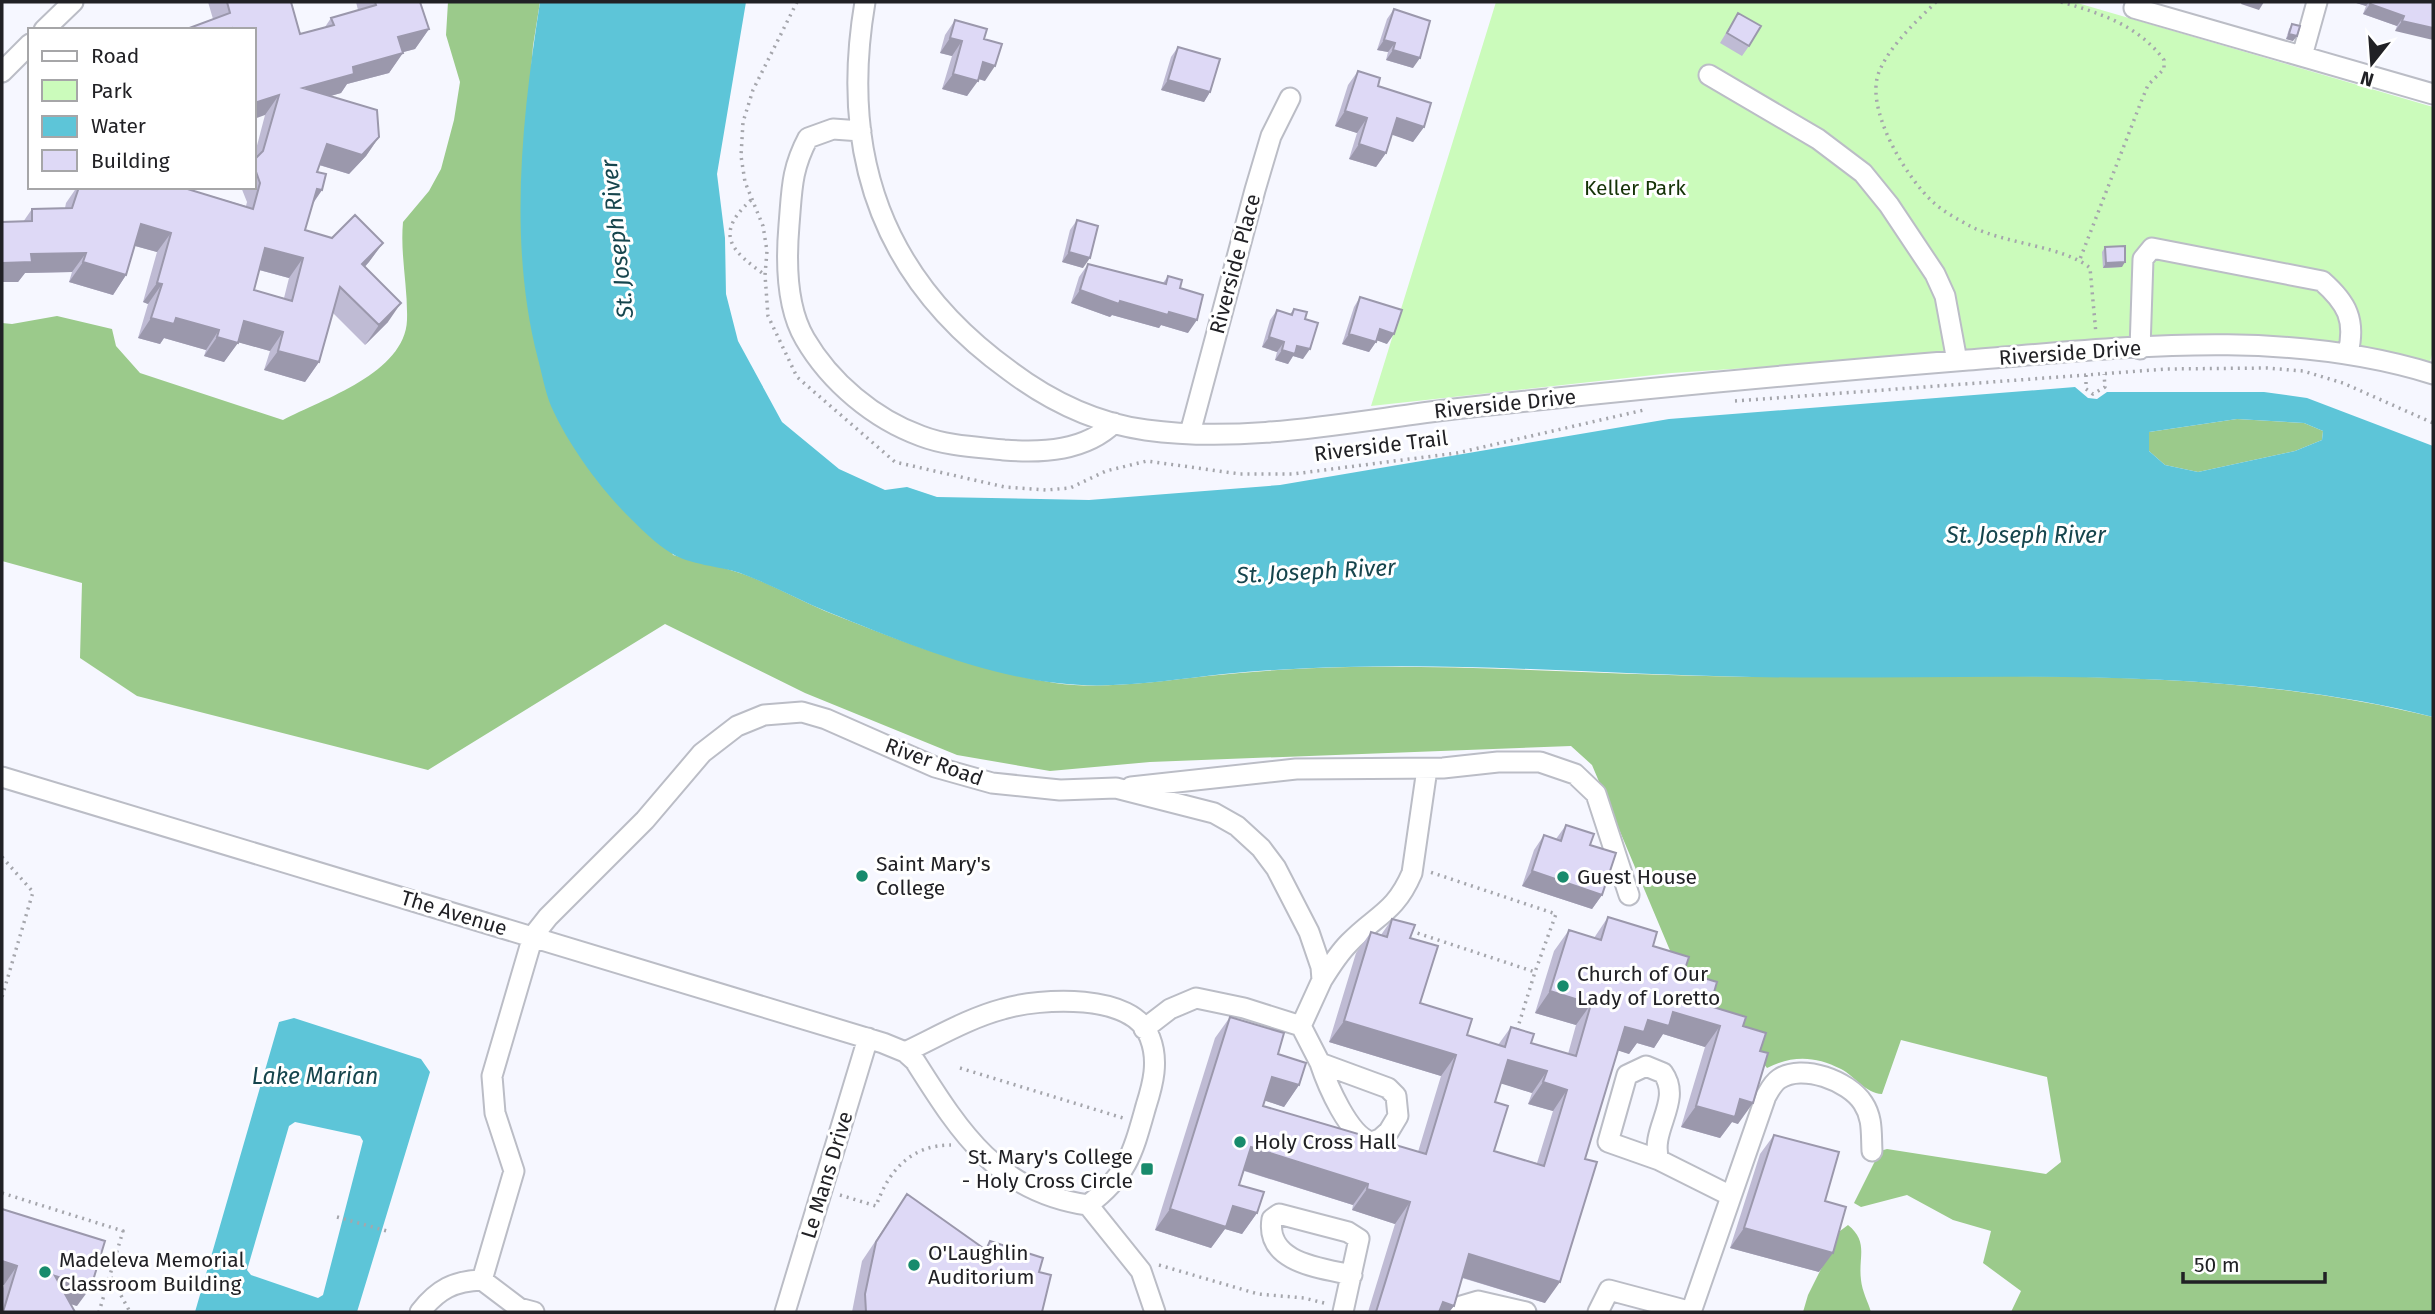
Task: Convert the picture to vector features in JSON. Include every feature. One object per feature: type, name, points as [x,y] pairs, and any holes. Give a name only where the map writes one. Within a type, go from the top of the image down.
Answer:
[{"type":"street","points":[[46,28],[73,2]]},
{"type":"street","name":"Riverside Drive","points":[[865,2],[856,81],[861,131],[879,212],[914,277],[936,307],[991,358],[1058,402],[1114,423],[1190,433],[1282,431],[1708,381],[2140,348],[2258,345],[2348,354],[2433,374]]},
{"type":"street","points":[[2302,56],[2317,2]]},
{"type":"street","points":[[2135,5],[2433,94]]},
{"type":"street","points":[[2,72],[28,46]]},
{"type":"street","points":[[1709,75],[1818,139],[1863,173],[1889,205],[1935,274],[1945,296],[1957,361]]},
{"type":"street","name":"Riverside Place","points":[[1190,433],[1261,168],[1271,136],[1290,98]]},
{"type":"street","points":[[861,131],[833,129],[807,138],[794,164],[787,247],[790,296],[804,338],[831,374],[864,406],[921,436],[966,446],[1032,452],[1074,447],[1104,432],[1114,423]]},
{"type":"street","points":[[2140,348],[2143,259],[2152,248],[2322,281],[2342,298],[2352,336],[2348,354]]},
{"type":"street","name":"River Road","points":[[533,936],[548,917],[645,820],[702,753],[737,726],[764,715],[802,712],[826,719],[934,767],[992,783],[1060,790],[1115,788],[1214,813],[1237,826],[1261,848],[1292,895],[1309,932],[1322,980]]},
{"type":"street","points":[[1115,788],[1296,769],[1427,769],[1521,761],[1540,762],[1575,774],[1596,794],[1629,895]]},
{"type":"street","points":[[1301,1026],[1322,980],[1349,943],[1394,906],[1405,888],[1413,866],[1427,769]]},
{"type":"street","name":"The Avenue","points":[[2,777],[868,1038],[905,1052]]},
{"type":"street","points":[[482,1280],[514,1171],[495,1113],[492,1076],[533,936]]},
{"type":"street","points":[[1144,1029],[1170,1009],[1196,998],[1222,1002],[1301,1026],[1320,1063]]},
{"type":"street","points":[[1088,1205],[1112,1186],[1127,1164],[1154,1079],[1154,1055],[1150,1035],[1135,1018],[1114,1008],[1082,1002],[1048,1001],[1001,1009],[905,1052],[915,1061],[963,1135],[984,1156],[1009,1175],[1050,1195],[1088,1205],[1141,1271],[1155,1312]]},
{"type":"street","name":"Le Mans Drive","points":[[785,1312],[868,1038]]},
{"type":"street","points":[[1659,1160],[1655,1147],[1672,1092],[1663,1073],[1646,1066],[1627,1075],[1608,1143],[1659,1160],[1731,1196]]},
{"type":"street","points":[[1598,1312],[1609,1290],[1658,1308],[1692,1312],[1766,1096],[1777,1080],[1788,1075],[1811,1074],[1832,1081],[1862,1101],[1871,1120],[1872,1151]]},
{"type":"street","points":[[1343,1310],[1352,1275]]},
{"type":"street","points":[[420,1312],[436,1293],[459,1281],[482,1280],[519,1308],[529,1312]]},
{"type":"street","points":[[1458,1312],[1461,1306],[1478,1301],[1526,1312]]},
{"type":"path","name":"Riverside Trail","points":[[797,2],[754,90],[743,122],[741,156],[751,200],[763,226],[767,251],[765,275],[768,316],[781,349],[797,377],[828,407],[895,462],[1017,489],[1070,488],[1106,471],[1147,461],[1240,474],[1273,475],[1423,458],[1499,445],[1654,409]]},
{"type":"path","points":[[1936,2],[1903,37],[1878,73],[1878,110],[1893,146],[1912,178],[1935,204],[1971,227],[2007,240],[2080,259],[2090,268],[2097,351],[2105,387],[2093,394],[2086,389],[2086,375]]},
{"type":"path","points":[[2061,2],[2102,14],[2121,24],[2143,37],[2164,60],[2164,69],[2148,85],[2080,259]]},
{"type":"path","points":[[751,200],[735,215],[730,242],[736,254],[765,275]]},
{"type":"path","points":[[1732,401],[2101,374],[2267,368],[2304,372],[2350,386],[2433,423]]},
{"type":"path","points":[[2,858],[33,892],[2,997]]},
{"type":"path","points":[[1413,866],[1556,914],[1516,1034]]},
{"type":"path","points":[[1380,918],[1434,940],[1535,972]]},
{"type":"path","points":[[960,1068],[1141,1124]]},
{"type":"path","points":[[834,1193],[876,1206],[883,1186],[901,1163],[926,1147],[955,1145],[963,1135]]},
{"type":"path","points":[[2,1193],[123,1231],[99,1312]]},
{"type":"path","points":[[337,1217],[387,1231]]},
{"type":"path","points":[[1155,1264],[1258,1294],[1304,1298],[1343,1310]]},
{"type":"path","points":[[110,1275],[130,1312]]},
{"type":"green space","points":[[448,2],[540,2],[533,46],[521,200],[673,555],[743,574],[825,611],[909,643],[996,671],[1055,683],[1092,686],[1261,671],[1351,667],[1781,677],[2027,676],[2191,681],[2272,689],[2353,700],[2433,717],[2433,1312],[2011,1312],[2021,1291],[1983,1263],[1991,1231],[1953,1220],[1907,1195],[1861,1207],[1854,1203],[1880,1151],[1887,1149],[2046,1174],[2061,1162],[2047,1077],[1901,1040],[1882,1094],[1866,1088],[1841,1069],[1822,1062],[1795,1059],[1767,1068],[1740,1033],[1710,1024],[1715,995],[1682,979],[1592,765],[1571,746],[1150,762],[1050,771],[957,755],[805,693],[665,624],[428,770],[137,696],[80,658],[82,583],[2,561],[2,323],[12,324],[57,316],[112,329],[116,346],[140,373],[283,420],[359,382],[392,355],[403,339],[407,320],[403,222],[429,191],[441,169],[454,120],[460,82],[446,35]]},
{"type":"green space","name":"Keller Park","points":[[1496,2],[2074,2],[2433,107],[2433,351],[2430,362],[2336,344],[2240,335],[1672,373],[1371,406]]},
{"type":"green space","points":[[2237,419],[2304,423],[2323,431],[2322,440],[2295,451],[2198,472],[2165,465],[2149,451],[2149,432]]},
{"type":"green space","points":[[1848,1225],[1861,1244],[1860,1272],[1871,1312],[1803,1312],[1808,1295],[1840,1231]]},
{"type":"water","name":"St. Joseph River","points":[[540,2],[746,2],[717,174],[725,238],[726,294],[738,341],[782,422],[839,469],[885,490],[907,487],[937,497],[1089,500],[1280,485],[1669,419],[2075,387],[2088,398],[2097,399],[2107,392],[2264,392],[2307,398],[2433,446],[2433,717],[2349,699],[2265,688],[2094,678],[1752,677],[1395,666],[1269,670],[1140,683],[1077,685],[1028,679],[940,655],[828,612],[740,573],[679,557],[648,535],[594,477],[551,406],[538,359],[523,271],[521,181],[528,91]],"holes":[[[2237,419],[2304,423],[2323,431],[2322,440],[2295,451],[2198,472],[2165,465],[2149,451],[2149,432]]]},
{"type":"water","name":"Lake Marian","points":[[294,1018],[421,1059],[430,1072],[357,1312],[195,1312],[279,1022]],"holes":[[[295,1122],[360,1136],[363,1141],[323,1295],[318,1298],[251,1275],[247,1270],[289,1126]]]},
{"type":"building","points":[[227,2],[291,2],[300,34],[334,25],[331,18],[376,5],[375,2],[420,2],[429,29],[398,37],[403,53],[353,67],[354,74],[303,88],[377,110],[379,137],[362,155],[327,144],[317,172],[326,174],[322,190],[317,189],[305,230],[332,238],[355,215],[383,243],[362,264],[401,303],[379,325],[340,287],[319,362],[278,351],[283,332],[244,321],[238,343],[217,337],[219,330],[176,318],[174,324],[151,318],[162,284],[157,283],[171,233],[141,224],[126,275],[83,262],[86,253],[31,254],[32,262],[2,263],[2,222],[32,221],[32,209],[72,208],[78,189],[188,189],[253,209],[260,183],[256,172],[256,158],[263,151],[279,95],[256,102],[256,28],[189,28],[230,13]],"holes":[[[265,248],[303,258],[292,301],[254,290]]]},
{"type":"building","points":[[2433,2],[2433,28],[2402,21],[2404,16],[2370,4]]},
{"type":"building","points":[[1394,9],[1430,21],[1420,58],[1393,50],[1395,43],[1384,40]]},
{"type":"building","points":[[1738,13],[1761,26],[1749,46],[1727,33]]},
{"type":"building","points":[[955,20],[987,29],[984,39],[1002,44],[995,66],[983,62],[978,81],[953,74],[962,41],[950,38]]},
{"type":"building","points":[[2292,24],[2300,26],[2297,36],[2289,34]]},
{"type":"building","points":[[1178,47],[1220,59],[1210,92],[1168,80]]},
{"type":"building","points":[[1358,71],[1380,78],[1378,86],[1431,103],[1424,127],[1397,118],[1386,153],[1359,144],[1367,118],[1345,111]]},
{"type":"building","points":[[1077,220],[1098,226],[1090,258],[1069,252]]},
{"type":"building","points":[[2125,246],[2125,262],[2106,263],[2105,247]]},
{"type":"building","points":[[1088,264],[1166,284],[1168,276],[1182,280],[1180,288],[1203,295],[1197,320],[1120,301],[1119,304],[1080,290]]},
{"type":"building","points":[[1360,297],[1402,310],[1394,334],[1380,329],[1376,342],[1349,334]]},
{"type":"building","points":[[1294,309],[1307,312],[1305,319],[1318,323],[1310,349],[1297,346],[1295,354],[1282,350],[1284,342],[1269,337],[1277,310],[1292,315]]},
{"type":"building","points":[[1566,825],[1594,834],[1590,845],[1616,853],[1602,895],[1532,871],[1544,835],[1561,841]]},
{"type":"building","points":[[1608,917],[1657,932],[1653,946],[1689,957],[1684,972],[1717,982],[1710,1006],[1746,1017],[1743,1026],[1766,1033],[1760,1051],[1768,1053],[1753,1103],[1740,1099],[1735,1117],[1696,1106],[1720,1026],[1673,1012],[1669,1026],[1648,1020],[1644,1032],[1625,1027],[1585,1159],[1597,1162],[1560,1282],[1469,1254],[1454,1306],[1443,1302],[1439,1312],[1376,1312],[1410,1202],[1367,1189],[1368,1184],[1251,1147],[1239,1185],[1264,1192],[1257,1213],[1233,1206],[1226,1227],[1170,1209],[1230,1017],[1284,1033],[1278,1054],[1306,1063],[1299,1085],[1272,1077],[1263,1106],[1426,1154],[1456,1055],[1344,1021],[1371,932],[1387,937],[1392,919],[1415,925],[1410,938],[1438,946],[1420,1003],[1472,1019],[1467,1035],[1505,1047],[1511,1027],[1534,1034],[1531,1043],[1576,1056],[1591,1004],[1550,991],[1569,930],[1601,940]],"holes":[[[1508,1060],[1547,1071],[1543,1082],[1567,1090],[1544,1166],[1494,1151],[1508,1106],[1495,1102]]]},
{"type":"building","points":[[1774,1135],[1839,1152],[1825,1201],[1846,1207],[1833,1253],[1744,1228]]},
{"type":"building","name":"O'Laughlin Auditorium","points":[[907,1194],[986,1250],[990,1241],[1043,1258],[1039,1272],[1051,1275],[1042,1312],[866,1312],[865,1294],[876,1242]]},
{"type":"building","points":[[2,1209],[105,1241],[91,1287],[55,1276],[75,1312],[3,1312],[17,1266],[2,1261]]},
{"type":"place","name":"Saint Mary's College","points":[[862,876]]},
{"type":"place","name":"Guest House","points":[[1563,877]]},
{"type":"place","name":"Church of Our Lady of Loretto","points":[[1563,986]]},
{"type":"place","name":"Holy Cross Hall","points":[[1240,1142]]},
{"type":"place","name":"St. Mary's College - Holy Cross Circle","points":[[1147,1169]]},
{"type":"place","name":"O'Laughlin Auditorium","points":[[914,1265]]},
{"type":"place","name":"Madeleva Memorial Classroom Building","points":[[45,1272]]}]
